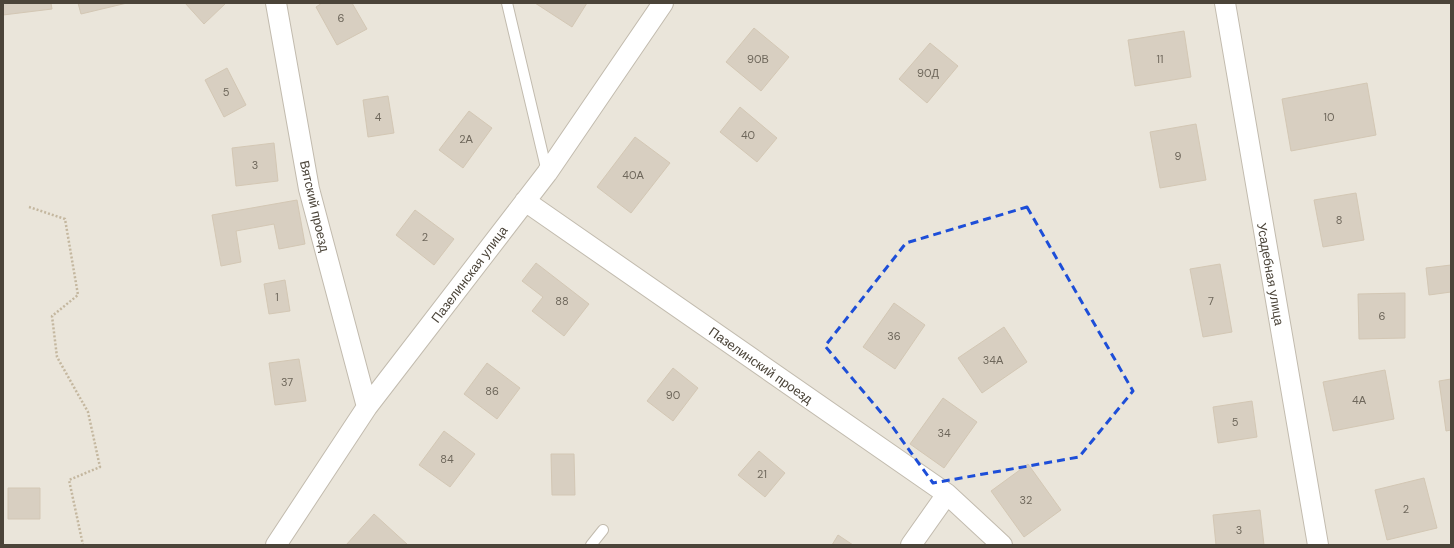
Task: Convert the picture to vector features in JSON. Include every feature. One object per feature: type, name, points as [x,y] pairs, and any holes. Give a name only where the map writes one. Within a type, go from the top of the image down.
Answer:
[{"type":"street","name":"Вятский проезд","points":[[276,3],[309,189],[367,407]]},
{"type":"street","name":"Пазелинская улица","points":[[276,545],[367,407],[547,173],[663,3]]},
{"type":"street","name":"Усадебная улица","points":[[1225,3],[1318,545]]},
{"type":"street","name":"Пазелинский проезд","points":[[525,201],[947,494],[1002,545]]},
{"type":"street","points":[[911,545],[947,494]]},
{"type":"lane","points":[[508,3],[547,173]]},
{"type":"lane","points":[[591,545],[603,530]]},
{"type":"path","points":[[29,207],[65,219],[78,295],[52,316],[57,357],[88,412],[100,467],[69,480],[83,545]]},
{"type":"highlighted area","points":[[1027,207],[1133,391],[1079,457],[933,483],[889,422],[825,346],[906,243]]},
{"type":"shaded area","points":[[3,3],[1451,3],[1451,545],[3,545]]},
{"type":"building","points":[[3,3],[51,3],[52,9],[3,15]]},
{"type":"building","points":[[78,3],[127,3],[81,14]]},
{"type":"building","points":[[185,3],[226,3],[204,24]]},
{"type":"building","points":[[322,3],[352,3],[367,29],[337,45],[316,7]]},
{"type":"building","points":[[535,3],[587,3],[572,27]]},
{"type":"building","points":[[754,28],[789,57],[761,91],[726,62]]},
{"type":"building","points":[[1184,31],[1191,77],[1135,86],[1128,40]]},
{"type":"building","points":[[930,43],[958,66],[927,103],[899,79]]},
{"type":"building","points":[[227,68],[246,105],[224,117],[205,80]]},
{"type":"building","points":[[1367,83],[1376,135],[1291,151],[1282,99]]},
{"type":"building","points":[[388,96],[394,133],[368,137],[363,100]]},
{"type":"building","points":[[740,107],[777,138],[757,162],[720,132]]},
{"type":"building","points":[[469,111],[492,128],[463,168],[439,150]]},
{"type":"building","points":[[1196,124],[1206,180],[1160,188],[1150,132]]},
{"type":"building","points":[[635,137],[670,163],[631,213],[597,187]]},
{"type":"building","points":[[274,143],[278,181],[236,186],[232,148]]},
{"type":"building","points":[[1356,193],[1364,240],[1323,247],[1314,200]]},
{"type":"building","points":[[297,200],[305,244],[279,249],[274,224],[236,231],[241,262],[221,266],[212,215]]},
{"type":"building","points":[[415,210],[454,239],[434,265],[396,235]]},
{"type":"building","points":[[536,263],[589,304],[564,336],[532,311],[543,297],[522,281]]},
{"type":"building","points":[[1220,264],[1232,332],[1203,337],[1190,269]]},
{"type":"building","points":[[1451,265],[1451,292],[1429,295],[1426,268]]},
{"type":"building","points":[[285,280],[290,311],[269,314],[264,284]]},
{"type":"building","points":[[1405,293],[1405,338],[1359,339],[1358,294]]},
{"type":"building","points":[[894,303],[925,325],[895,369],[863,347]]},
{"type":"building","points":[[1004,327],[1027,362],[982,393],[958,358]]},
{"type":"building","points":[[299,359],[306,401],[275,405],[269,363]]},
{"type":"building","points":[[487,363],[520,388],[497,419],[464,394]]},
{"type":"building","points":[[673,368],[698,388],[673,421],[647,401]]},
{"type":"building","points":[[1385,370],[1394,419],[1333,431],[1323,382]]},
{"type":"building","points":[[1451,379],[1451,430],[1446,431],[1439,381]]},
{"type":"building","points":[[943,398],[977,422],[944,468],[910,444]]},
{"type":"building","points":[[1252,401],[1257,437],[1218,443],[1213,407]]},
{"type":"building","points":[[444,431],[475,454],[450,487],[419,465]]},
{"type":"building","points":[[759,451],[785,473],[765,497],[738,475]]},
{"type":"building","points":[[551,454],[574,454],[575,495],[552,495]]},
{"type":"building","points":[[1028,464],[1061,510],[1024,537],[991,491]]},
{"type":"building","points":[[1424,478],[1437,528],[1387,540],[1375,490]]},
{"type":"building","points":[[8,488],[40,488],[40,519],[8,519]]},
{"type":"building","points":[[1260,510],[1264,545],[1216,545],[1213,515]]},
{"type":"building","points":[[374,514],[408,545],[346,545]]},
{"type":"building","points":[[838,535],[853,545],[832,545]]}]
